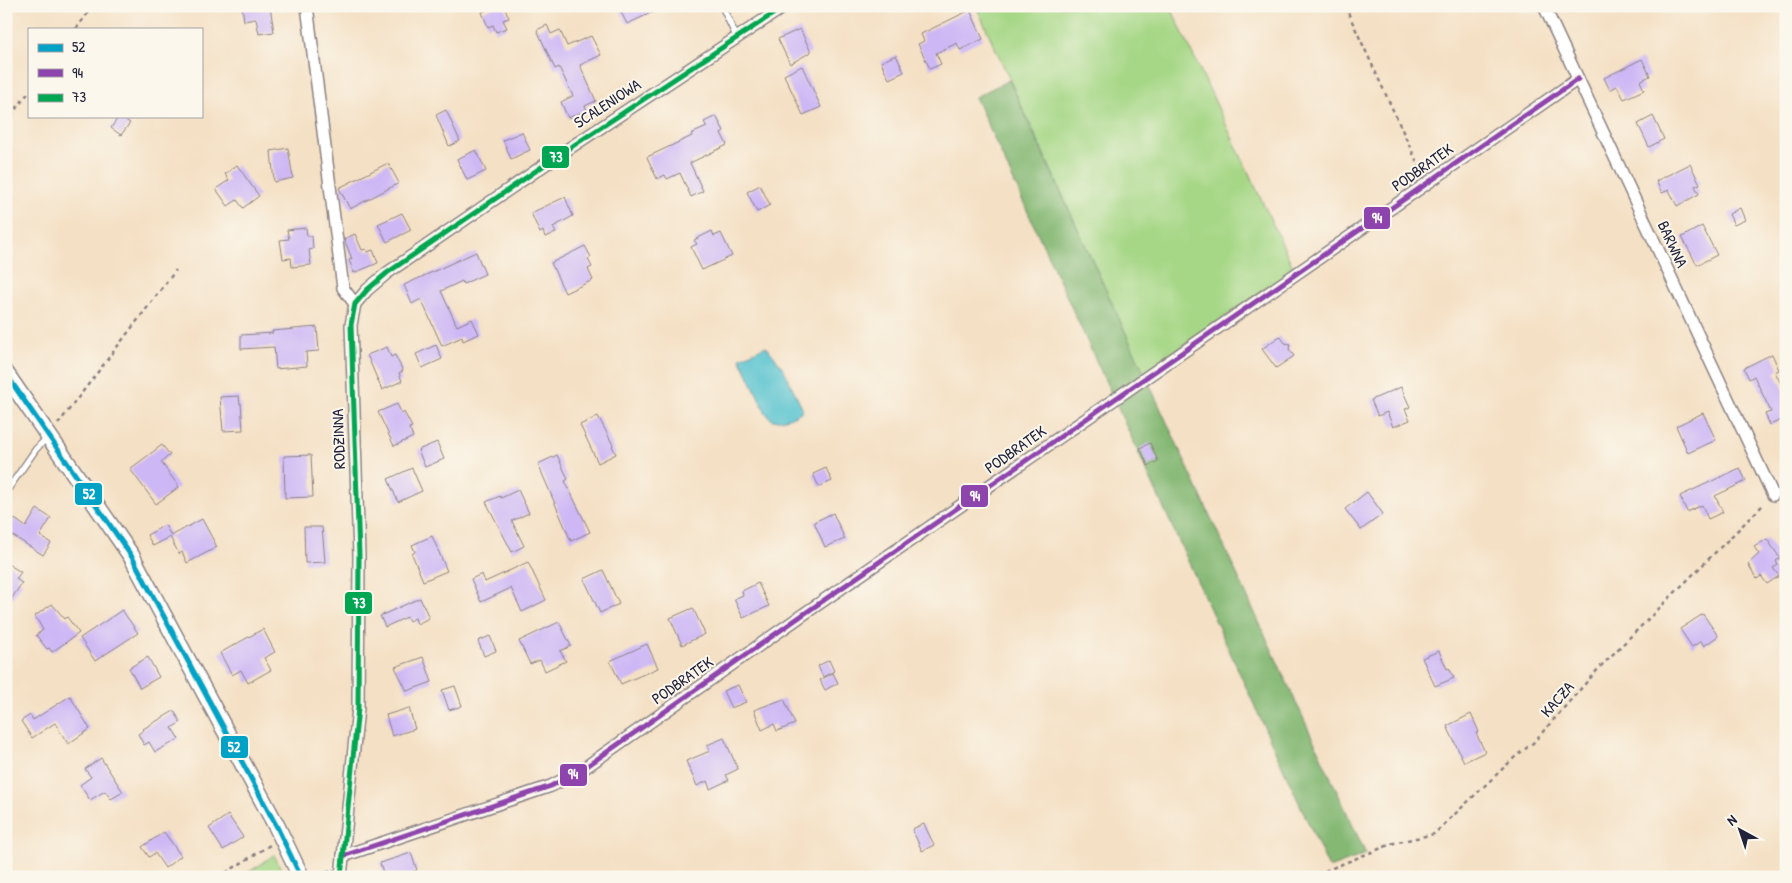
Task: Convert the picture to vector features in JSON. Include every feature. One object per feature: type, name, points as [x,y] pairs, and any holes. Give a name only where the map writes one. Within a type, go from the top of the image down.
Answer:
[{"type":"street","points":[[307,6],[343,288],[355,304]]},
{"type":"street","name":"SCALENIOWA","points":[[355,304],[367,290],[387,273],[559,154],[785,6]]},
{"type":"street","name":"BARWNA","points":[[1544,6],[1772,495]]},
{"type":"street","name":"PODBRATEK","points":[[343,856],[551,786],[580,771],[1578,79]]},
{"type":"street","name":"RODZINNA","points":[[341,874],[358,708],[359,555],[351,325],[355,304]]},
{"type":"street","points":[[6,374],[50,435],[132,557],[301,877]]},
{"type":"lane","points":[[722,6],[737,38]]},
{"type":"lane","points":[[6,492],[36,449],[50,435]]},
{"type":"lane","points":[[319,877],[341,874]]},
{"type":"path","points":[[77,28],[93,6]]},
{"type":"path","points":[[1345,6],[1427,184]]},
{"type":"path","points":[[6,122],[28,93]]},
{"type":"path","points":[[50,435],[176,270]]},
{"type":"path","name":"KACZA","points":[[1310,877],[1394,843],[1434,834],[1516,756],[1533,743],[1599,668],[1772,495]]},
{"type":"path","points":[[219,877],[282,838]]},
{"type":"green space","points":[[976,6],[1170,6],[1294,269],[1144,373]]},
{"type":"green space","points":[[1009,80],[1366,854],[1329,868],[975,97]]},
{"type":"green space","points":[[274,855],[285,877],[242,877]]},
{"type":"water","points":[[766,346],[783,368],[803,410],[796,415],[780,420],[772,420],[766,413],[740,358]]},
{"type":"building","points":[[242,6],[270,6],[274,32],[259,34],[256,19],[244,21]]},
{"type":"building","points":[[495,6],[504,6],[509,18],[503,20],[507,28],[496,32],[493,25],[488,27],[482,12]]},
{"type":"building","points":[[628,6],[666,6],[627,24],[620,10]]},
{"type":"building","points":[[970,10],[983,39],[960,50],[957,43],[936,53],[941,64],[930,69],[918,44],[924,41],[921,34]]},
{"type":"building","points":[[547,25],[551,34],[560,30],[567,46],[591,36],[601,55],[580,65],[596,101],[585,106],[587,110],[568,118],[561,102],[573,96],[559,67],[555,69],[537,30]]},
{"type":"building","points":[[800,29],[811,52],[790,64],[778,39]]},
{"type":"building","points":[[896,55],[904,72],[889,79],[881,62]]},
{"type":"building","points":[[1642,59],[1650,76],[1640,81],[1644,90],[1624,99],[1617,86],[1610,90],[1604,78]]},
{"type":"building","points":[[802,66],[821,107],[803,115],[784,75]]},
{"type":"building","points":[[446,110],[460,141],[449,146],[436,115]]},
{"type":"building","points":[[716,116],[724,131],[721,133],[727,145],[690,163],[703,191],[691,197],[680,173],[667,179],[665,175],[657,179],[647,157],[692,136],[691,134],[707,127],[704,122]]},
{"type":"building","points":[[1653,116],[1664,139],[1649,147],[1638,124]]},
{"type":"building","points":[[118,118],[122,118],[130,123],[121,135],[111,128]]},
{"type":"building","points":[[522,132],[530,150],[511,159],[503,140]]},
{"type":"building","points":[[288,148],[293,178],[274,182],[271,151]]},
{"type":"building","points":[[476,150],[486,171],[467,180],[457,159]]},
{"type":"building","points":[[388,163],[399,183],[350,209],[339,188]]},
{"type":"building","points":[[1690,164],[1700,184],[1695,186],[1699,194],[1677,206],[1669,190],[1662,193],[1656,181]]},
{"type":"building","points":[[237,165],[259,196],[243,208],[237,200],[228,206],[216,189],[229,180],[225,174]]},
{"type":"building","points":[[760,185],[770,205],[757,212],[747,192]]},
{"type":"building","points":[[565,197],[573,216],[553,227],[556,233],[545,237],[543,231],[540,233],[531,213]]},
{"type":"building","points":[[1740,208],[1745,220],[1734,225],[1729,214]]},
{"type":"building","points":[[402,213],[411,230],[387,242],[378,224]]},
{"type":"building","points":[[1702,226],[1717,255],[1697,265],[1682,237]]},
{"type":"building","points":[[306,228],[307,236],[312,236],[313,249],[309,250],[311,265],[292,267],[291,258],[283,259],[280,240],[289,239],[287,230]]},
{"type":"building","points":[[712,231],[714,236],[721,233],[732,256],[702,270],[691,247],[697,244],[694,240]]},
{"type":"building","points":[[355,234],[362,250],[366,249],[367,252],[373,250],[378,263],[354,273],[349,260],[352,259],[344,239]]},
{"type":"building","points":[[585,246],[591,257],[588,259],[592,267],[588,269],[593,280],[565,293],[551,263]]},
{"type":"building","points":[[476,252],[485,274],[463,284],[462,281],[441,291],[457,326],[472,319],[479,334],[463,341],[462,337],[442,346],[421,299],[412,304],[404,285]]},
{"type":"building","points":[[317,327],[319,351],[306,352],[307,366],[276,369],[274,347],[241,349],[241,335]]},
{"type":"building","points":[[1280,336],[1285,343],[1290,344],[1289,349],[1294,356],[1276,368],[1262,349]]},
{"type":"building","points":[[436,345],[442,359],[422,368],[416,354]]},
{"type":"building","points":[[387,347],[391,357],[395,355],[403,371],[399,373],[402,381],[382,390],[367,355]]},
{"type":"building","points":[[1772,354],[1779,370],[1775,372],[1786,394],[1786,418],[1770,425],[1765,414],[1771,412],[1754,376],[1749,379],[1744,368]]},
{"type":"building","points":[[1401,387],[1410,407],[1405,409],[1410,420],[1393,427],[1387,412],[1378,416],[1371,400]]},
{"type":"building","points":[[239,396],[243,430],[223,431],[220,397]]},
{"type":"building","points":[[397,404],[412,427],[409,428],[413,437],[394,446],[378,412]]},
{"type":"building","points":[[1703,413],[1716,440],[1688,453],[1676,426]]},
{"type":"building","points":[[598,416],[616,454],[598,463],[580,425]]},
{"type":"building","points":[[437,442],[444,459],[425,467],[418,450]]},
{"type":"building","points":[[1150,443],[1158,461],[1148,466],[1140,448]]},
{"type":"building","points":[[162,445],[170,455],[161,462],[179,487],[156,504],[130,469]]},
{"type":"building","points":[[311,455],[313,497],[285,498],[284,456]]},
{"type":"building","points":[[557,455],[568,479],[565,481],[590,532],[571,541],[538,464]]},
{"type":"building","points":[[412,468],[422,491],[398,502],[388,479]]},
{"type":"building","points":[[826,468],[832,481],[819,487],[813,474]]},
{"type":"building","points":[[1740,468],[1746,481],[1715,496],[1723,512],[1708,519],[1702,505],[1687,512],[1680,496]]},
{"type":"building","points":[[518,490],[529,513],[512,521],[524,546],[512,552],[486,502],[500,496],[501,498]]},
{"type":"building","points":[[1367,492],[1383,514],[1361,530],[1345,509]]},
{"type":"building","points":[[37,509],[51,518],[40,536],[51,543],[43,555],[7,532],[15,519],[26,527]]},
{"type":"building","points":[[833,513],[845,539],[825,547],[814,522]]},
{"type":"building","points":[[202,519],[217,547],[187,563],[182,552],[179,554],[170,537],[153,546],[147,535],[165,525],[171,536]]},
{"type":"building","points":[[304,527],[322,527],[325,562],[305,563]]},
{"type":"building","points":[[432,536],[447,571],[423,581],[412,554],[415,552],[412,545]]},
{"type":"building","points":[[1767,539],[1780,558],[1776,561],[1778,565],[1773,568],[1779,576],[1767,584],[1761,576],[1757,579],[1748,564],[1759,554],[1754,547]]},
{"type":"building","points":[[528,562],[546,600],[522,612],[511,588],[481,602],[471,579],[482,574],[485,582]]},
{"type":"building","points":[[6,563],[21,572],[16,579],[22,583],[6,607]]},
{"type":"building","points":[[603,570],[619,604],[600,613],[584,579]]},
{"type":"building","points":[[758,583],[769,606],[743,618],[734,599],[743,595],[742,591]]},
{"type":"building","points":[[420,598],[429,618],[417,624],[415,618],[409,621],[407,617],[385,627],[380,616]]},
{"type":"building","points":[[52,604],[65,619],[67,617],[79,633],[52,652],[49,648],[47,649],[36,635],[43,630],[35,616]]},
{"type":"building","points":[[693,608],[705,634],[682,645],[670,618]]},
{"type":"building","points":[[122,610],[138,633],[95,661],[80,638]]},
{"type":"building","points":[[1703,614],[1718,636],[1704,646],[1701,641],[1692,647],[1680,629]]},
{"type":"building","points":[[559,622],[571,646],[560,651],[566,661],[545,671],[540,660],[530,664],[519,641]]},
{"type":"building","points":[[263,629],[275,652],[264,658],[271,670],[248,683],[241,670],[232,675],[220,653]]},
{"type":"building","points":[[490,636],[496,651],[484,656],[478,641]]},
{"type":"building","points":[[647,644],[658,668],[621,684],[610,661]]},
{"type":"building","points":[[1439,651],[1447,669],[1449,668],[1454,678],[1435,686],[1422,658]]},
{"type":"building","points":[[148,657],[159,677],[140,688],[129,668]]},
{"type":"building","points":[[423,657],[432,682],[407,691],[395,667]]},
{"type":"building","points":[[829,660],[834,671],[823,677],[818,666]]},
{"type":"building","points":[[833,673],[838,683],[825,690],[820,680]]},
{"type":"building","points":[[738,685],[746,702],[731,708],[723,691]]},
{"type":"building","points":[[455,686],[462,706],[449,710],[442,690]]},
{"type":"building","points":[[70,696],[90,729],[68,744],[55,723],[32,738],[21,721],[30,715],[33,720]]},
{"type":"building","points":[[784,699],[795,724],[777,731],[774,724],[762,730],[754,710]]},
{"type":"building","points":[[409,708],[415,729],[392,736],[386,715]]},
{"type":"building","points":[[174,711],[181,722],[172,728],[179,739],[155,752],[149,742],[144,745],[138,734],[143,729]]},
{"type":"building","points":[[1471,714],[1479,732],[1476,733],[1485,752],[1464,762],[1447,726]]},
{"type":"building","points":[[724,738],[738,769],[726,775],[729,780],[710,789],[707,781],[697,786],[686,761],[710,751],[707,745]]},
{"type":"building","points":[[101,758],[123,792],[111,799],[105,791],[90,800],[80,785],[91,777],[85,769]]},
{"type":"building","points":[[228,815],[243,837],[223,850],[209,828]]},
{"type":"building","points":[[924,824],[934,845],[922,851],[912,829]]},
{"type":"building","points":[[164,832],[181,856],[165,868],[155,853],[149,857],[142,847]]},
{"type":"building","points":[[411,853],[417,870],[413,872],[415,877],[394,877],[393,874],[384,876],[380,863]]},
{"type":"transit line","name":"73","points":[[341,877],[358,708],[359,555],[351,325],[355,304],[367,290],[387,273],[559,155],[785,6]]},
{"type":"transit line","name":"94","points":[[343,856],[551,786],[580,771],[1578,79]]},
{"type":"transit line","name":"52","points":[[6,374],[132,557],[277,827],[301,877]]}]
